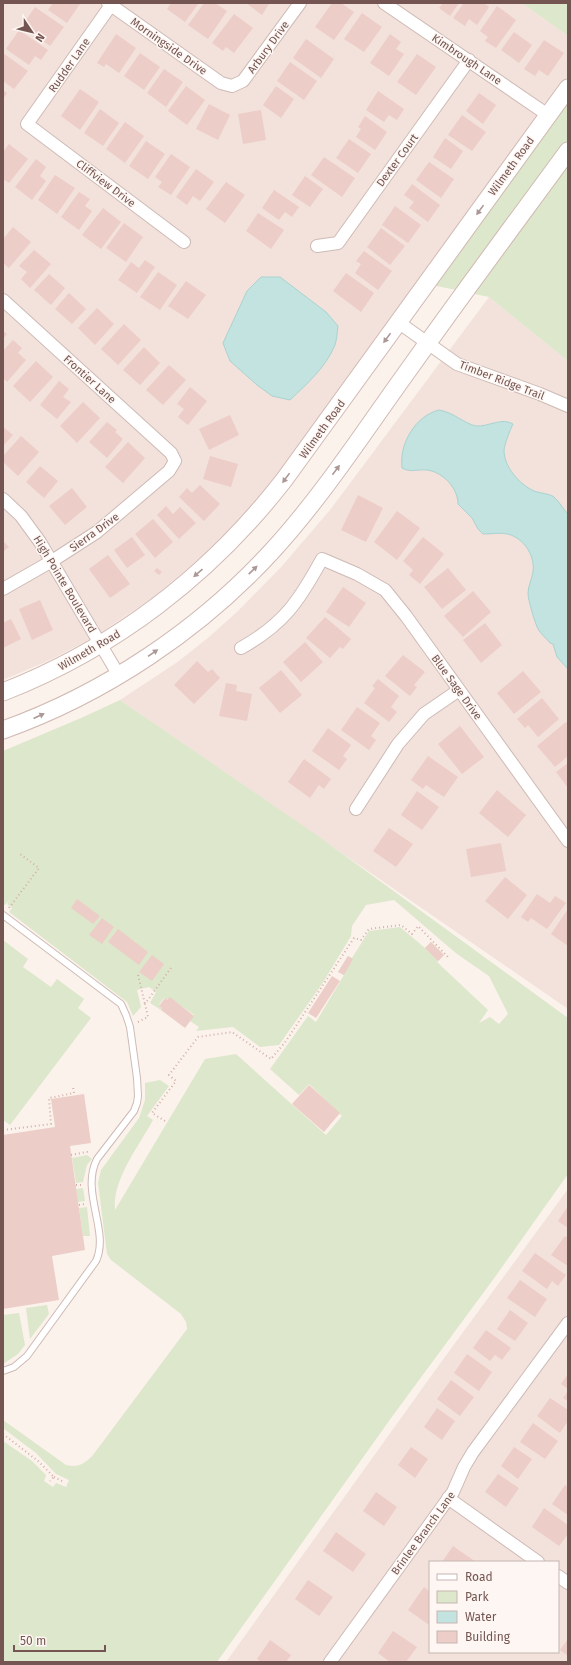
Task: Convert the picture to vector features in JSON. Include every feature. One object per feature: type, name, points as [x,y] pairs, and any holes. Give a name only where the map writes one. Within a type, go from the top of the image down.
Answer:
[{"type":"main road","name":"Wilmeth Road","points":[[3,692],[55,670],[101,645],[177,591],[202,570],[246,527],[284,480],[568,88]]},
{"type":"main road","points":[[3,730],[46,713],[118,674],[159,648],[210,610],[273,550],[335,472],[568,151]]},
{"type":"street","name":"Arbury Drive","points":[[232,86],[243,81],[300,3]]},
{"type":"street","name":"Kimbrough Lane","points":[[384,3],[548,115]]},
{"type":"street","name":"Morningside Drive","points":[[109,4],[221,83],[232,86]]},
{"type":"street","name":"Rudder Lane","points":[[27,124],[109,4]]},
{"type":"street","name":"Dexter Court","points":[[317,246],[338,243],[469,60]]},
{"type":"street","name":"Cliffview Drive","points":[[27,124],[184,242]]},
{"type":"street","name":"Frontier Lane","points":[[3,300],[171,453],[175,461]]},
{"type":"street","name":"Timber Ridge Trail","points":[[398,322],[427,344],[448,358],[467,368],[540,394],[568,406]]},
{"type":"street","name":"Sierra Drive","points":[[3,589],[92,536],[169,470],[175,461]]},
{"type":"street","name":"High Pointe Boulevard","points":[[3,499],[31,528],[118,674]]},
{"type":"street","name":"Blue Sage Drive","points":[[241,648],[261,637],[288,612],[305,591],[322,559],[357,574],[385,590],[406,616],[568,841]]},
{"type":"street","points":[[356,809],[398,744],[424,714],[459,690]]},
{"type":"street","name":"Brinlee Branch Lane","points":[[330,1662],[456,1487],[464,1467],[473,1452],[568,1323]]},
{"type":"street","points":[[448,1498],[537,1561]]},
{"type":"street","points":[[559,1577],[568,1583]]},
{"type":"lane","points":[[3,1371],[14,1367],[27,1356],[90,1271],[99,1255],[99,1240],[91,1184],[93,1168],[97,1159],[134,1111],[137,1103],[138,1087],[130,1027],[126,1015],[117,1001],[5,913]]},
{"type":"path","points":[[5,913],[39,868],[20,854]]},
{"type":"path","points":[[165,1120],[152,1113],[176,1081],[169,1075],[198,1037],[232,1032],[271,1058],[286,1041],[354,938],[361,940],[369,930],[401,925],[412,934],[418,926],[448,957]]},
{"type":"path","points":[[145,1004],[171,968]]},
{"type":"path","points":[[130,1027],[148,1017],[138,975]]},
{"type":"path","points":[[3,1130],[51,1124],[49,1098],[74,1093],[73,1087]]},
{"type":"path","points":[[71,1155],[87,1152],[97,1159]]},
{"type":"path","points":[[3,1434],[38,1461],[54,1477],[64,1482]]},
{"type":"path","points":[[50,1481],[54,1477]]},
{"type":"shaded area","points":[[3,3],[522,3],[568,36],[568,76],[273,482],[232,530],[152,598],[96,636],[50,660],[3,680]]},
{"type":"shaded area","points":[[489,297],[568,361],[568,1009],[120,700],[179,661],[209,637],[239,610],[282,566],[330,510]]},
{"type":"shaded area","points":[[568,1189],[568,1662],[226,1662],[439,1365]]},
{"type":"green space","points":[[522,3],[568,3],[568,36]]},
{"type":"green space","points":[[568,77],[568,361],[489,297],[418,282]]},
{"type":"green space","points":[[120,700],[318,836],[568,1018],[568,1174],[217,1662],[3,1662],[3,1441],[32,1461],[46,1475],[44,1481],[53,1487],[56,1483],[66,1487],[69,1480],[56,1474],[36,1453],[4,1429],[3,1420],[66,1465],[78,1466],[87,1461],[93,1455],[187,1329],[186,1322],[181,1314],[111,1260],[107,1254],[98,1183],[101,1170],[139,1118],[145,1100],[145,1083],[160,1080],[169,1086],[147,1116],[153,1120],[122,1175],[115,1199],[115,1210],[205,1059],[236,1054],[326,1135],[342,1116],[309,1084],[299,1095],[270,1069],[308,1016],[316,1022],[344,975],[338,972],[348,956],[352,958],[369,931],[400,927],[425,948],[431,942],[444,955],[437,962],[488,1010],[479,1023],[490,1017],[499,1024],[508,1014],[489,976],[457,954],[394,900],[366,905],[352,926],[351,936],[322,984],[279,1045],[260,1047],[233,1027],[196,1031],[199,1027],[190,1021],[194,1015],[170,998],[167,1000],[164,998],[159,1005],[162,1008],[161,1010],[150,1003],[156,992],[149,987],[137,990],[141,1007],[133,1016],[127,1002],[9,912],[12,908],[7,904],[11,898],[5,905],[3,904],[3,751]]},
{"type":"green space","points":[[3,940],[28,959],[23,967],[51,987],[57,979],[84,999],[78,1008],[91,1018],[10,1125],[3,1120]]},
{"type":"green space","points":[[87,1155],[92,1159],[87,1165],[83,1182],[76,1183],[72,1158]]},
{"type":"green space","points":[[83,1188],[85,1201],[78,1202],[76,1189]]},
{"type":"green space","points":[[87,1207],[90,1236],[83,1236],[79,1208]]},
{"type":"green space","points":[[47,1305],[49,1314],[30,1339],[26,1308]]},
{"type":"green space","points":[[19,1313],[25,1345],[18,1354],[3,1364],[3,1315]]},
{"type":"water","points":[[261,277],[280,277],[326,312],[338,326],[335,345],[327,361],[316,375],[290,400],[272,396],[257,385],[230,361],[223,343],[247,291]]},
{"type":"water","points":[[439,410],[449,413],[476,426],[500,422],[509,422],[513,424],[504,450],[507,463],[513,474],[528,488],[554,497],[568,514],[568,669],[557,657],[553,644],[550,643],[541,633],[535,622],[528,593],[533,572],[533,561],[525,545],[508,534],[483,534],[478,529],[472,518],[458,504],[455,492],[444,477],[433,471],[411,471],[402,468],[403,450],[410,432],[423,418],[430,413]]},
{"type":"building","points":[[53,3],[80,4],[67,23],[48,10]]},
{"type":"building","points":[[171,3],[198,4],[185,22],[167,9]]},
{"type":"building","points":[[204,3],[215,3],[227,11],[208,39],[188,25]]},
{"type":"building","points":[[246,3],[267,3],[269,4],[262,15]]},
{"type":"building","points":[[332,3],[341,3],[354,12],[334,40],[315,27]]},
{"type":"building","points":[[443,3],[459,3],[450,16],[439,8]]},
{"type":"building","points":[[464,3],[484,3],[489,7],[477,25],[469,19],[465,26],[453,18]]},
{"type":"building","points":[[497,6],[516,20],[496,48],[485,41],[488,37],[480,31]]},
{"type":"building","points":[[35,7],[64,27],[50,46],[22,26]]},
{"type":"building","points":[[362,13],[382,27],[364,52],[344,39]]},
{"type":"building","points":[[234,14],[253,28],[234,53],[226,47],[223,51],[212,43]]},
{"type":"building","points":[[19,30],[48,50],[41,60],[35,56],[29,65],[6,49]]},
{"type":"building","points":[[514,32],[532,45],[519,63],[501,50]]},
{"type":"building","points":[[116,34],[136,48],[119,73],[106,64],[104,67],[97,63]]},
{"type":"building","points":[[390,34],[401,42],[396,49],[404,54],[389,76],[370,63]]},
{"type":"building","points":[[306,39],[334,59],[321,78],[293,58]]},
{"type":"building","points":[[544,40],[564,53],[548,76],[539,70],[535,76],[524,69]]},
{"type":"building","points":[[3,53],[28,71],[14,89],[3,81]]},
{"type":"building","points":[[140,53],[160,67],[144,90],[124,76]]},
{"type":"building","points":[[417,54],[436,67],[416,95],[397,82]]},
{"type":"building","points":[[290,62],[317,81],[304,100],[277,81]]},
{"type":"building","points":[[164,69],[183,82],[166,107],[147,93]]},
{"type":"building","points":[[186,86],[205,100],[187,125],[168,111]]},
{"type":"building","points":[[276,86],[294,99],[281,118],[263,105]]},
{"type":"building","points":[[80,89],[99,102],[80,130],[61,116]]},
{"type":"building","points":[[3,90],[7,93],[3,99]]},
{"type":"building","points":[[378,91],[404,109],[397,120],[389,115],[384,122],[366,110]]},
{"type":"building","points":[[479,93],[496,105],[483,124],[466,111]]},
{"type":"building","points":[[209,104],[230,115],[218,140],[196,129]]},
{"type":"building","points":[[100,109],[119,123],[103,146],[84,133]]},
{"type":"building","points":[[261,110],[266,140],[243,144],[238,114]]},
{"type":"building","points":[[462,115],[486,132],[472,151],[448,135]]},
{"type":"building","points":[[365,116],[387,132],[375,150],[356,137],[361,129],[358,127]]},
{"type":"building","points":[[125,122],[144,136],[125,163],[106,149]]},
{"type":"building","points":[[445,138],[463,151],[451,169],[433,157]]},
{"type":"building","points":[[349,139],[371,154],[358,173],[336,158]]},
{"type":"building","points":[[146,141],[165,154],[148,179],[129,166]]},
{"type":"building","points":[[9,144],[28,159],[9,183],[3,179],[3,152]]},
{"type":"building","points":[[171,154],[190,167],[171,195],[158,187],[162,182],[155,177]]},
{"type":"building","points":[[324,157],[355,178],[342,197],[311,175]]},
{"type":"building","points":[[36,159],[46,167],[40,176],[46,181],[32,200],[15,187]]},
{"type":"building","points":[[429,162],[454,179],[441,198],[416,180]]},
{"type":"building","points":[[196,169],[214,182],[200,201],[193,196],[187,205],[176,197]]},
{"type":"building","points":[[55,175],[75,188],[57,214],[38,200]]},
{"type":"building","points":[[305,176],[323,189],[310,207],[292,195]]},
{"type":"building","points":[[226,182],[245,195],[225,223],[206,209]]},
{"type":"building","points":[[412,184],[440,205],[428,222],[409,208],[414,202],[404,195]]},
{"type":"building","points":[[274,190],[299,207],[292,217],[285,212],[279,220],[262,208]]},
{"type":"building","points":[[79,192],[90,199],[85,206],[92,211],[79,230],[61,217]]},
{"type":"building","points":[[395,206],[421,225],[408,243],[382,225]]},
{"type":"building","points":[[103,208],[121,222],[101,249],[82,235]]},
{"type":"building","points":[[258,213],[284,230],[271,249],[246,231]]},
{"type":"building","points":[[124,223],[143,237],[126,262],[106,248]]},
{"type":"building","points":[[13,227],[31,242],[9,268],[3,263],[3,239]]},
{"type":"building","points":[[381,228],[405,246],[390,265],[367,247]]},
{"type":"building","points":[[34,250],[51,264],[30,288],[21,279],[27,272],[19,266]]},
{"type":"building","points":[[364,251],[392,271],[378,290],[355,273],[361,264],[356,261]]},
{"type":"building","points":[[145,260],[155,267],[137,293],[118,280],[131,262],[139,268]]},
{"type":"building","points":[[158,272],[177,285],[160,310],[140,297]]},
{"type":"building","points":[[346,273],[374,293],[361,312],[333,291]]},
{"type":"building","points":[[49,274],[65,288],[51,305],[34,290]]},
{"type":"building","points":[[186,281],[206,295],[188,319],[168,306]]},
{"type":"building","points":[[69,293],[86,309],[72,324],[55,309]]},
{"type":"building","points":[[97,308],[114,324],[95,345],[78,328]]},
{"type":"building","points":[[124,324],[141,340],[118,365],[101,349]]},
{"type":"building","points":[[3,331],[7,334],[3,339]]},
{"type":"building","points":[[13,340],[22,348],[18,353],[26,360],[7,382],[3,378],[3,351]]},
{"type":"building","points":[[144,347],[160,363],[140,385],[123,370]]},
{"type":"building","points":[[36,361],[53,377],[30,402],[13,386]]},
{"type":"building","points":[[169,365],[186,380],[163,405],[146,390]]},
{"type":"building","points":[[59,381],[69,389],[63,397],[71,402],[57,419],[40,405]]},
{"type":"building","points":[[190,387],[207,401],[188,425],[178,417],[184,409],[177,404]]},
{"type":"building","points":[[83,402],[100,418],[77,443],[60,426]]},
{"type":"building","points":[[230,415],[239,435],[209,450],[199,429]]},
{"type":"building","points":[[107,422],[117,430],[115,432],[123,439],[107,458],[89,442]]},
{"type":"building","points":[[3,427],[13,435],[3,446]]},
{"type":"building","points":[[21,436],[39,452],[18,476],[3,462],[3,456]]},
{"type":"building","points":[[128,442],[145,458],[123,483],[105,467]]},
{"type":"building","points":[[210,456],[238,464],[231,487],[203,479]]},
{"type":"building","points":[[40,466],[58,481],[44,498],[26,482]]},
{"type":"building","points":[[200,485],[220,504],[204,521],[179,497],[187,488],[192,493]]},
{"type":"building","points":[[72,488],[87,507],[65,525],[49,506]]},
{"type":"building","points":[[358,495],[383,508],[366,542],[341,530]]},
{"type":"building","points":[[166,506],[173,514],[180,507],[196,523],[179,539],[157,515]]},
{"type":"building","points":[[397,511],[420,528],[397,560],[374,542]]},
{"type":"building","points":[[153,519],[173,542],[155,558],[135,534]]},
{"type":"building","points":[[132,537],[145,555],[127,568],[114,550]]},
{"type":"building","points":[[423,537],[444,554],[420,584],[409,575],[413,570],[403,561]]},
{"type":"building","points":[[3,541],[9,547],[3,552]]},
{"type":"building","points":[[108,555],[130,584],[110,598],[89,569]]},
{"type":"building","points":[[157,568],[162,572],[159,575],[154,571]]},
{"type":"building","points":[[448,568],[466,590],[442,609],[424,587]]},
{"type":"building","points":[[343,587],[366,603],[349,627],[326,612]]},
{"type":"building","points":[[473,591],[491,612],[463,637],[444,616]]},
{"type":"building","points":[[40,600],[53,630],[32,640],[19,609]]},
{"type":"building","points":[[325,617],[351,639],[343,649],[340,647],[330,658],[306,638]]},
{"type":"building","points":[[11,619],[21,639],[3,648],[3,623]]},
{"type":"building","points":[[485,623],[502,645],[481,663],[463,640]]},
{"type":"building","points":[[305,642],[323,662],[301,682],[283,662]]},
{"type":"building","points":[[403,655],[425,672],[414,685],[417,687],[410,696],[385,676]]},
{"type":"building","points":[[197,661],[208,672],[212,669],[220,678],[194,704],[174,685]]},
{"type":"building","points":[[281,670],[302,695],[280,713],[259,688]]},
{"type":"building","points":[[523,671],[541,692],[514,714],[497,693]]},
{"type":"building","points":[[378,679],[399,696],[391,707],[397,712],[389,722],[364,703],[375,688],[372,686]]},
{"type":"building","points":[[226,683],[237,685],[236,691],[252,694],[247,721],[219,716]]},
{"type":"building","points":[[542,698],[559,719],[538,737],[528,725],[525,728],[517,719]]},
{"type":"building","points":[[357,707],[380,723],[371,736],[376,740],[369,750],[341,730]]},
{"type":"building","points":[[566,722],[568,724],[568,756],[555,767],[537,746]]},
{"type":"building","points":[[460,726],[484,757],[462,774],[438,744]]},
{"type":"building","points":[[328,728],[351,745],[343,756],[347,759],[339,770],[312,751]]},
{"type":"building","points":[[428,756],[458,777],[444,797],[426,785],[423,789],[411,780]]},
{"type":"building","points":[[304,759],[331,779],[324,789],[319,785],[310,798],[288,782]]},
{"type":"building","points":[[568,763],[568,788],[556,772]]},
{"type":"building","points":[[497,790],[526,815],[508,837],[479,813]]},
{"type":"building","points":[[417,791],[439,807],[422,830],[401,815]]},
{"type":"building","points":[[389,828],[413,844],[396,867],[373,851]]},
{"type":"building","points":[[501,843],[506,871],[471,877],[466,849]]},
{"type":"building","points":[[505,877],[527,895],[508,919],[485,901]]},
{"type":"building","points":[[537,894],[550,903],[555,896],[566,903],[547,929],[531,918],[528,922],[521,917]]},
{"type":"building","points":[[77,899],[100,916],[93,924],[71,908]]},
{"type":"building","points":[[568,909],[568,946],[551,934]]},
{"type":"building","points":[[102,918],[114,927],[102,944],[89,935]]},
{"type":"building","points":[[118,929],[148,952],[139,965],[108,942]]},
{"type":"building","points":[[431,942],[444,955],[438,961],[425,948]]},
{"type":"building","points":[[152,955],[164,964],[152,981],[139,972]]},
{"type":"building","points":[[348,956],[353,959],[344,975],[338,972]]},
{"type":"building","points":[[332,976],[340,981],[316,1018],[308,1013]]},
{"type":"building","points":[[170,997],[194,1016],[185,1028],[161,1010],[162,1008],[159,1006],[165,998],[167,1000]]},
{"type":"building","points":[[309,1085],[340,1113],[324,1132],[292,1104]]},
{"type":"building","points":[[84,1094],[91,1143],[70,1146],[85,1250],[52,1256],[59,1300],[3,1309],[3,1135],[55,1127],[51,1099]]},
{"type":"building","points":[[568,1206],[568,1228],[558,1221]]},
{"type":"building","points":[[565,1236],[568,1238],[568,1266],[551,1255]]},
{"type":"building","points":[[535,1253],[566,1275],[558,1286],[552,1281],[547,1289],[522,1271]]},
{"type":"building","points":[[520,1280],[547,1299],[535,1317],[507,1298]]},
{"type":"building","points":[[510,1310],[528,1323],[515,1341],[497,1329]]},
{"type":"building","points":[[486,1330],[511,1348],[502,1360],[495,1355],[490,1361],[473,1348]]},
{"type":"building","points":[[467,1354],[492,1372],[479,1391],[454,1373]]},
{"type":"building","points":[[568,1374],[568,1389],[561,1384]]},
{"type":"building","points":[[451,1380],[474,1397],[460,1416],[437,1399]]},
{"type":"building","points":[[568,1391],[568,1401],[563,1398]]},
{"type":"building","points":[[550,1398],[568,1410],[568,1421],[560,1433],[537,1416]]},
{"type":"building","points":[[437,1408],[455,1421],[442,1440],[424,1427]]},
{"type":"building","points":[[533,1423],[558,1441],[545,1459],[520,1442]]},
{"type":"building","points":[[411,1447],[428,1459],[415,1478],[398,1465]]},
{"type":"building","points":[[514,1447],[532,1459],[518,1479],[501,1466]]},
{"type":"building","points":[[498,1474],[519,1488],[506,1507],[485,1492]]},
{"type":"building","points":[[565,1485],[568,1487],[568,1515],[552,1504]]},
{"type":"building","points":[[376,1492],[397,1507],[384,1526],[363,1511]]},
{"type":"building","points":[[544,1508],[568,1525],[568,1534],[559,1546],[532,1527]]},
{"type":"building","points":[[336,1532],[366,1554],[353,1572],[323,1551]]},
{"type":"building","points":[[453,1546],[475,1561],[443,1561]]},
{"type":"building","points":[[308,1580],[333,1597],[319,1616],[295,1599]]},
{"type":"building","points":[[424,1587],[429,1591],[429,1625],[408,1610]]},
{"type":"building","points":[[393,1631],[417,1647],[406,1662],[390,1662],[378,1653]]},
{"type":"building","points":[[568,1639],[568,1656],[560,1650]]},
{"type":"building","points":[[270,1640],[291,1655],[286,1662],[261,1662],[257,1659]]}]
